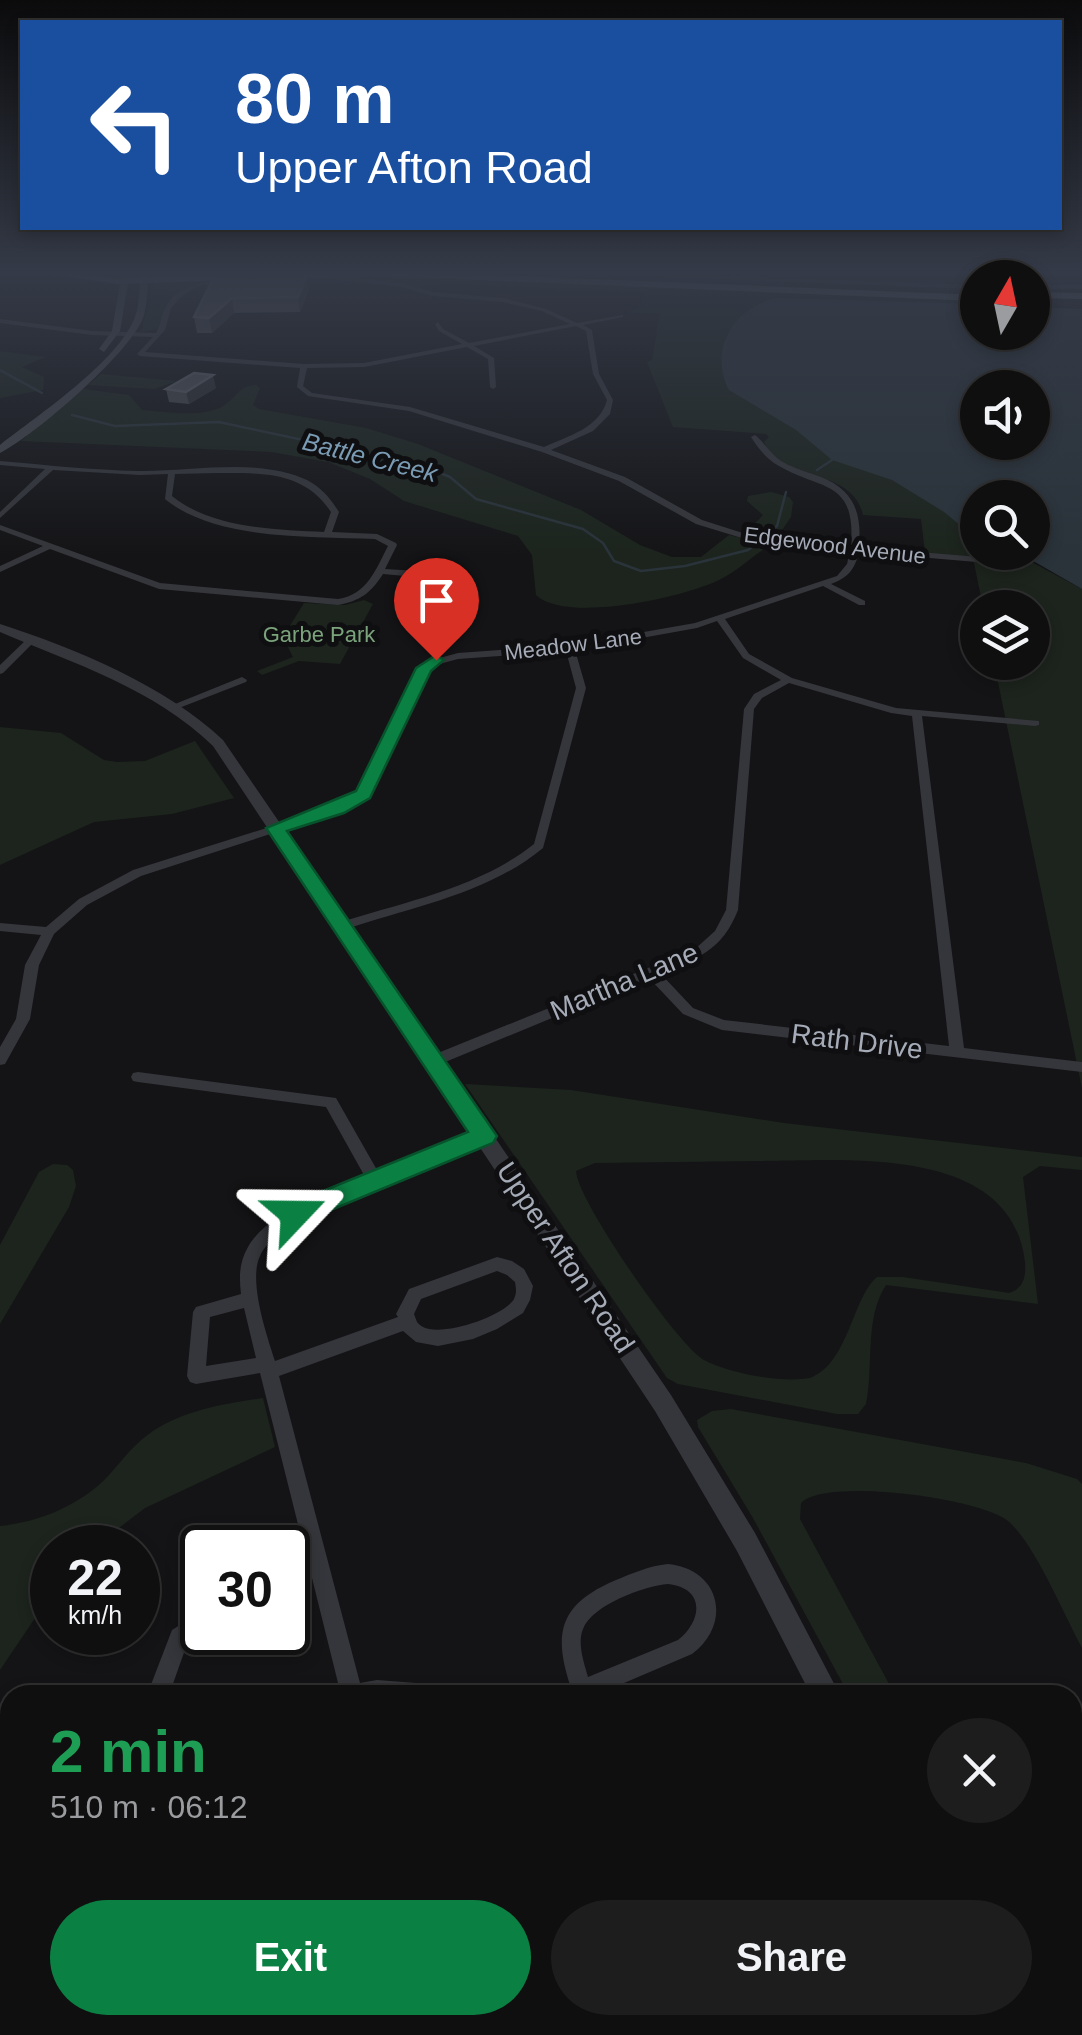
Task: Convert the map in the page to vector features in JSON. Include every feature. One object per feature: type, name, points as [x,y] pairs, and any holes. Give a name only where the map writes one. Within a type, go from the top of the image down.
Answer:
[{"type":"main road","points":[[0,438],[87,366]]},
{"type":"main road","points":[[0,450],[101,366]]},
{"type":"street","name":"Edgewood Avenue","points":[[304,366],[299,384],[310,395],[410,409],[545,450],[622,479],[699,522],[748,537],[960,558]]},
{"type":"street","points":[[492,386],[494,366]]},
{"type":"street","points":[[545,450],[602,421],[610,406],[594,366]]},
{"type":"street","points":[[756,437],[769,458],[847,495],[856,514],[855,550],[849,570],[827,585],[862,604]]},
{"type":"street","points":[[0,463],[172,472],[239,470],[279,475],[320,492],[333,506],[334,519],[328,533]]},
{"type":"street","points":[[0,516],[52,468]]},
{"type":"street","points":[[0,527],[159,586],[323,600],[362,598],[392,543],[377,537],[242,527],[186,510],[168,497],[172,472]]},
{"type":"street","points":[[0,569],[48,547]]},
{"type":"street","points":[[379,571],[434,576],[458,572]]},
{"type":"street","name":"Meadow Lane","points":[[436,660],[570,648],[720,619],[827,585]]},
{"type":"street","points":[[720,619],[746,656],[788,680],[876,707],[1035,724]]},
{"type":"street","name":"Upper Afton Road","points":[[0,628],[176,706],[218,743],[680,1430],[754,1557],[821,1685]]},
{"type":"street","points":[[0,671],[30,640]]},
{"type":"street","points":[[342,926],[496,872],[528,856],[539,844],[580,688],[570,648]]},
{"type":"street","points":[[0,1060],[23,1019],[32,965],[50,932],[83,902],[112,884],[337,809],[364,794],[424,668],[436,660],[426,649]]},
{"type":"street","points":[[176,706],[242,680]]},
{"type":"street","name":"Martha Lane","points":[[433,1061],[700,952],[724,930],[732,910],[749,709],[758,696],[788,680]]},
{"type":"street","points":[[917,714],[957,1052]]},
{"type":"street","points":[[0,928],[50,932]]},
{"type":"street","name":"Rath Drive","points":[[651,972],[688,1011],[722,1025],[1082,1067]]},
{"type":"street","points":[[138,1077],[330,1102],[374,1180]]},
{"type":"street","points":[[350,1685],[250,1299],[248,1264],[267,1233],[302,1210],[484,1136]]},
{"type":"street","points":[[485,1266],[508,1266],[524,1282],[524,1298],[512,1312],[446,1338],[420,1338],[406,1322],[406,1308],[415,1294],[485,1266]]},
{"type":"street","points":[[250,1299],[202,1312],[196,1376],[268,1368],[406,1322]]},
{"type":"street","points":[[310,1569],[320,1564]]},
{"type":"street","points":[[575,1685],[570,1639],[576,1618],[586,1605],[658,1575],[678,1574],[696,1586],[708,1612],[698,1638],[592,1685]]},
{"type":"street","points":[[162,1685],[180,1637]]},
{"type":"green space","points":[[0,366],[24,366],[44,377],[43,390],[0,398]]},
{"type":"green space","points":[[649,366],[972,366],[973,370],[960,370],[960,460],[978,460],[978,480],[960,480],[960,557],[925,553],[921,519],[863,515],[857,500],[846,489],[785,464],[773,455],[764,442],[769,437],[673,427]]},
{"type":"green space","points":[[101,374],[177,381],[154,389],[88,385]]},
{"type":"green space","points":[[245,388],[260,388],[253,405],[259,409],[366,428],[418,444],[581,510],[640,545],[672,557],[701,557],[729,535],[771,545],[703,587],[626,605],[572,607],[536,595],[532,555],[518,536],[404,501],[370,479],[328,462],[271,452],[21,441],[83,389],[129,395],[142,410],[195,413],[215,410]]},
{"type":"green space","points":[[771,492],[793,502],[791,517],[776,539],[746,533],[763,515],[747,501],[748,496]]},
{"type":"green space","points":[[975,570],[1047,570],[1082,589],[1082,1088],[998,680],[1050,680],[1050,590],[980,590]]},
{"type":"green space","name":"Garbe Park","points":[[364,600],[373,604],[340,664],[299,661],[262,675],[257,671],[293,657],[283,637],[304,603],[345,605]]},
{"type":"green space","points":[[0,727],[61,733],[104,760],[117,762],[145,761],[195,741],[234,798],[172,814],[94,822],[0,865]]},
{"type":"green space","points":[[465,1084],[571,1090],[784,1123],[1082,1157],[1082,1170],[1040,1166],[1023,1177],[1038,1304],[886,1285],[872,1327],[866,1404],[858,1414],[837,1414],[678,1384],[667,1378]],"holes":[[[833,1160],[918,1167],[957,1178],[989,1196],[1013,1223],[1025,1262],[1023,1281],[1009,1293],[903,1277],[877,1277],[861,1300],[842,1345],[823,1370],[810,1378],[785,1379],[728,1369],[704,1360],[691,1349],[610,1240],[576,1171],[595,1163]]]},
{"type":"green space","points":[[53,1164],[67,1165],[73,1170],[76,1186],[69,1207],[0,1324],[0,1245],[39,1172]]},
{"type":"green space","points":[[263,1398],[275,1447],[145,1508],[123,1525],[30,1525],[30,1626],[0,1670],[0,1526],[45,1516],[74,1503],[99,1485],[153,1431],[206,1409]]},
{"type":"green space","points":[[731,1409],[1026,1463],[1077,1479],[1082,1484],[1082,1648],[1039,1563],[1008,1521],[937,1498],[870,1491],[816,1495],[801,1503],[800,1519],[890,1685],[844,1685],[753,1518],[698,1427],[697,1420],[712,1411]]},
{"type":"shaded area","points":[[722,366],[1082,366],[1082,589],[1049,570],[1050,480],[960,480],[960,525],[892,480],[832,460],[796,430],[729,390]]},
{"type":"building","points":[[194,373],[213,375],[186,392],[166,389]]},
{"type":"waterway","name":"Battle Creek","points":[[0,370],[42,393]]},
{"type":"waterway","name":"Battle Creek","points":[[72,415],[115,426],[219,422],[420,465],[450,477],[476,499],[583,529],[603,543],[614,561],[641,571],[685,566],[748,550],[777,526],[786,492]]},
{"type":"waterway","name":"Battle Creek","points":[[817,470],[832,460]]},
{"type":"route","points":[[295,1214],[484,1136],[276,828],[337,809],[364,794],[424,668],[436,660]]}]
